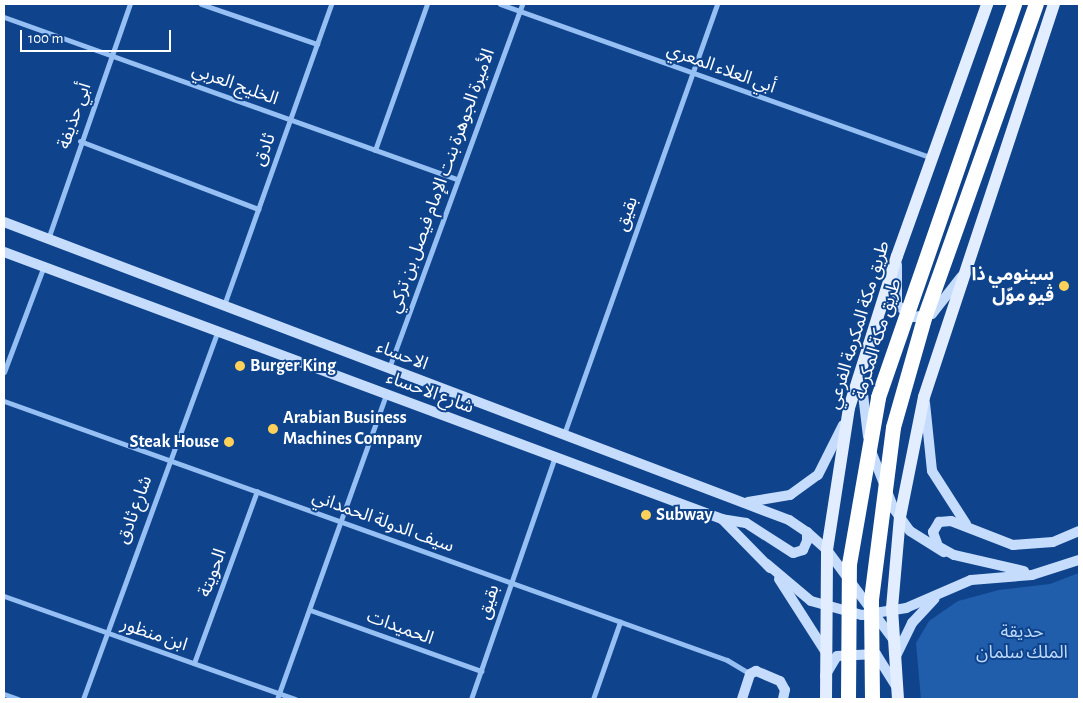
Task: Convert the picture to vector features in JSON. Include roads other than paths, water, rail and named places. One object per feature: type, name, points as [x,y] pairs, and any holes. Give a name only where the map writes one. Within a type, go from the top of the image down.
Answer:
[{"type":"highway","name":"طريق مكة المكرمة","points":[[848,699],[849,564],[878,397],[1014,4]]},
{"type":"highway","points":[[872,699],[870,599],[893,427],[925,315],[1036,4]]},
{"type":"main road","name":"طريق مكة المكرمة الفرعي","points":[[826,699],[825,606],[827,550],[850,408],[897,256],[934,158],[987,4]]},
{"type":"main road","points":[[897,694],[892,611],[900,517],[924,397],[962,276],[1054,4]]},
{"type":"main road","name":"الاحساء","points":[[4,222],[789,520],[807,532]]},
{"type":"main road","name":"شارع الاحساء","points":[[4,252],[722,519],[746,523],[794,552],[803,550],[807,532]]},
{"type":"main road","points":[[897,256],[897,305],[914,317],[932,314],[962,276]]},
{"type":"main road","points":[[860,373],[873,460],[900,517],[932,548],[1020,571],[1044,571]]},
{"type":"main road","points":[[924,397],[932,471],[966,524]]},
{"type":"main road","points":[[742,502],[790,495],[818,476],[850,408]]},
{"type":"main road","points":[[722,519],[767,564],[810,601],[825,606],[871,614],[892,611],[936,596],[971,580],[1044,571],[1079,560]]},
{"type":"main road","points":[[954,555],[938,546],[933,532],[939,522],[966,524],[1013,545],[1053,542],[1079,532]]},
{"type":"main road","points":[[807,532],[827,550],[871,614],[895,642]]},
{"type":"main road","points":[[767,564],[825,651]]},
{"type":"main road","points":[[896,656],[912,623],[936,596]]},
{"type":"main road","points":[[825,676],[837,656],[876,654],[897,694]]},
{"type":"main road","points":[[742,699],[750,674],[764,672],[780,681],[785,690],[783,699]]},
{"type":"street","name":"أبي حذيفة","points":[[48,239],[80,141],[130,4]]},
{"type":"street","points":[[201,4],[317,44]]},
{"type":"street","name":"ثادق","points":[[224,305],[331,4]]},
{"type":"street","points":[[375,150],[427,4]]},
{"type":"street","name":"أبي العلاء المعري","points":[[500,4],[934,158]]},
{"type":"street","name":"الأميرة الجوهرة بنت الإمام فيصل بن تركي","points":[[389,368],[522,4]]},
{"type":"street","name":"بقيق","points":[[563,434],[718,4]]},
{"type":"street","name":"الخليج العربي","points":[[4,17],[457,179]]},
{"type":"street","points":[[80,141],[258,209]]},
{"type":"street","points":[[4,372],[43,268]]},
{"type":"street","name":"شارع ثادق","points":[[83,699],[168,458],[217,331]]},
{"type":"street","points":[[278,696],[386,394]]},
{"type":"street","name":"سيف الدولة الحمداني","points":[[4,401],[168,458],[727,660],[750,674]]},
{"type":"street","name":"بقيق","points":[[472,699],[510,583],[555,457]]},
{"type":"street","name":"الحويتة","points":[[194,663],[256,491]]},
{"type":"street","name":"ابن منظور","points":[[4,596],[194,663],[278,696],[295,699]]},
{"type":"street","name":"الحميدات","points":[[310,610],[481,671]]},
{"type":"street","points":[[593,699],[620,622]]},
{"type":"street","points":[[4,694],[18,699]]},
{"type":"place","name":"سينومي ذا ڤيو موّل","points":[[1064,286]]},
{"type":"place","name":"Burger King","points":[[240,366]]},
{"type":"place","name":"Arabian Business Machines Company","points":[[273,429]]},
{"type":"place","name":"Steak House","points":[[229,442]]},
{"type":"place","name":"Subway","points":[[646,515]]},
{"type":"park label","name":"حديقة الملك سلمان","points":[[1022,643]]}]
